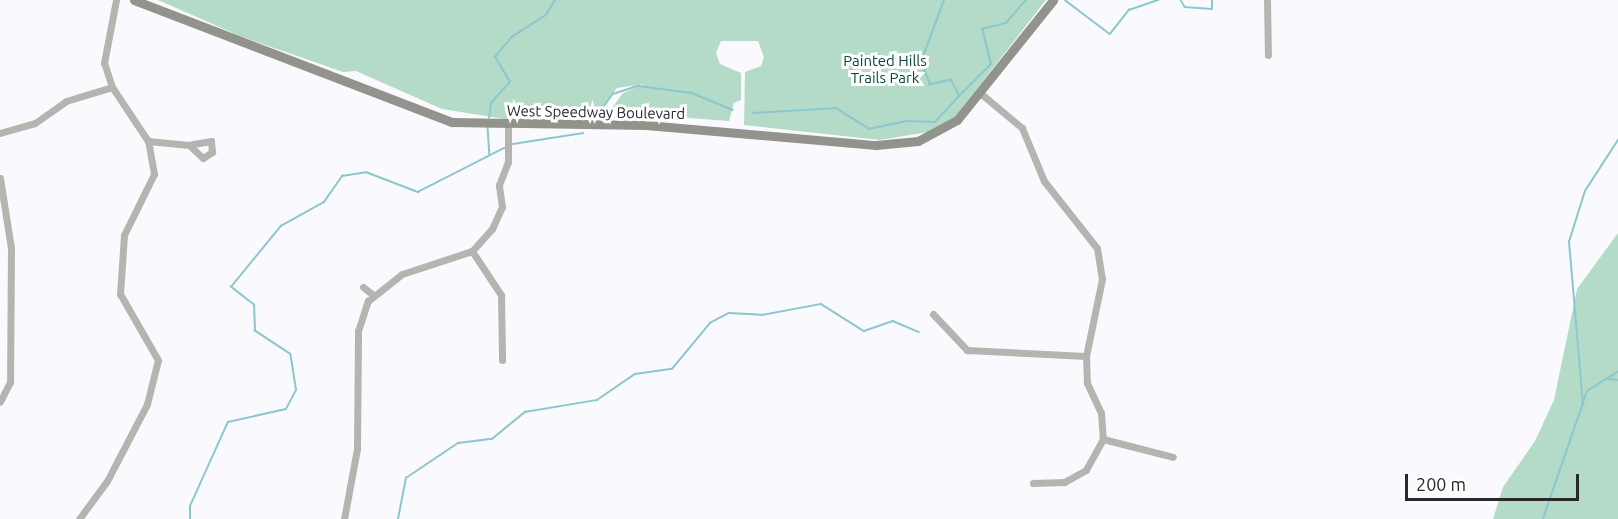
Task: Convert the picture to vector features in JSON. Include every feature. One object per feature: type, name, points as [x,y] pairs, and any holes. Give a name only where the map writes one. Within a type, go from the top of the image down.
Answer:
[{"type":"main road","name":"West Speedway Boulevard","points":[[134,0],[441,119],[508,125],[646,125],[905,144],[949,125],[979,92],[1053,0]]},
{"type":"street","points":[[79,519],[107,481],[156,376],[158,360],[131,320],[117,271],[124,236],[154,174],[148,141],[112,87],[103,46],[116,0]]},
{"type":"street","points":[[1267,0],[1268,55]]},
{"type":"street","points":[[0,133],[35,123],[66,101],[112,87]]},
{"type":"street","points":[[979,92],[1022,128],[1044,181],[1097,248],[1102,279],[1086,356],[1087,383],[1101,413],[1103,440],[1086,470],[1064,482],[1033,483]]},
{"type":"street","points":[[344,519],[357,449],[358,331],[372,294],[402,274],[472,251],[492,229],[502,207],[499,185],[508,162],[508,125]]},
{"type":"street","points":[[148,141],[189,145]]},
{"type":"street","points":[[0,178],[11,248],[10,382],[0,402]]},
{"type":"street","points":[[472,251],[501,295],[502,360]]},
{"type":"street","points":[[363,287],[372,294]]},
{"type":"street","points":[[933,314],[968,350],[1086,356]]},
{"type":"street","points":[[1103,440],[1173,457]]},
{"type":"green space","name":"Painted Hills Trails Park","points":[[158,0],[1046,0],[954,118],[928,132],[880,140],[744,125],[745,72],[761,66],[764,57],[758,41],[721,41],[716,53],[720,64],[741,73],[741,100],[734,103],[729,121],[609,112],[623,93],[645,84],[617,88],[598,112],[580,117],[504,119],[442,109],[356,71],[343,72],[240,36]]},
{"type":"green space","points":[[1618,233],[1618,519],[1493,519],[1503,487],[1535,441],[1554,400],[1577,289]]},
{"type":"waterway","points":[[489,118],[491,103],[510,82],[495,57],[512,37],[546,15],[555,0]]},
{"type":"waterway","points":[[753,113],[836,108],[869,129],[906,121],[935,122],[959,96],[951,80],[930,85],[921,62],[944,0]]},
{"type":"waterway","points":[[959,96],[991,64],[982,29],[1006,23],[1026,0]]},
{"type":"waterway","points":[[1065,0],[1110,34],[1129,10],[1158,0]]},
{"type":"waterway","points":[[1181,0],[1185,7],[1212,9],[1212,0]]},
{"type":"waterway","points":[[596,117],[613,94],[638,86],[692,93],[733,110]]},
{"type":"waterway","points":[[488,128],[490,154]]},
{"type":"waterway","points":[[513,144],[583,133]]},
{"type":"waterway","points":[[1583,405],[1569,242],[1585,191],[1618,140]]},
{"type":"waterway","points":[[190,519],[190,506],[228,422],[286,409],[296,390],[290,354],[255,331],[254,305],[231,287],[281,226],[324,202],[342,176],[366,172],[418,192],[504,148]]},
{"type":"waterway","points":[[398,519],[406,478],[458,443],[492,439],[525,412],[597,400],[635,374],[672,369],[710,323],[729,313],[762,315],[821,304],[864,331],[893,321],[919,332]]},
{"type":"waterway","points":[[1543,519],[1587,391],[1618,372]]},
{"type":"waterway","points":[[1607,379],[1618,380]]}]
